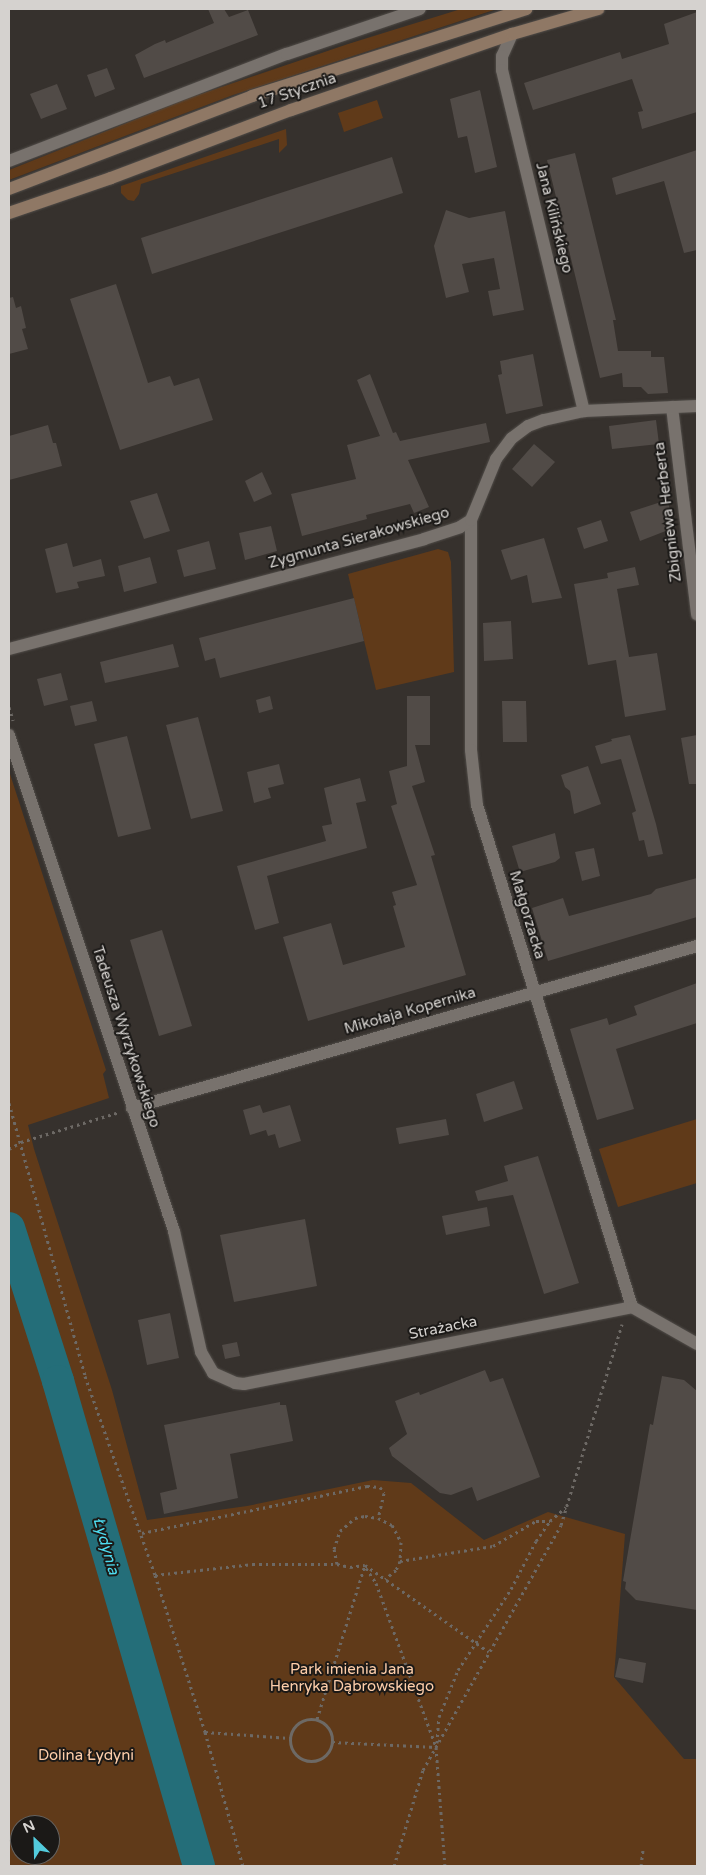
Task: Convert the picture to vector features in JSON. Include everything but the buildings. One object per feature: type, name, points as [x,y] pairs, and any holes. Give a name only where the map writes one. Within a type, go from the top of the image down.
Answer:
[{"type":"main road","name":"17 Stycznia","points":[[9,189],[252,96],[527,9]]},
{"type":"main road","name":"17 Stycznia","points":[[9,213],[111,178],[291,110],[512,34],[598,9]]},
{"type":"street","points":[[9,161],[287,54],[420,9]]},
{"type":"street","name":"Jana Kilińskiego","points":[[512,34],[502,56],[502,70],[584,410]]},
{"type":"street","name":"Zygmunta Sierakowskiego","points":[[9,649],[424,539],[460,527],[471,520],[496,459],[512,438],[528,426],[584,410],[697,406]]},
{"type":"street","name":"Zbigniewa Herberta","points":[[672,407],[697,614]]},
{"type":"street","name":"Małgorzacka","points":[[471,520],[471,750],[478,805],[632,1307]]},
{"type":"street","name":"Tadeusza Wyrzykowskiego","points":[[12,730],[132,1108],[174,1231],[201,1352]]},
{"type":"street","name":"Mikołaja Kopernika","points":[[132,1108],[697,946]]},
{"type":"street","points":[[632,1307],[697,1344]]},
{"type":"street","name":"Strażacka","points":[[201,1352],[213,1373],[234,1383],[244,1384],[632,1307]]},
{"type":"path","points":[[9,707],[12,730]]},
{"type":"path","points":[[9,1103],[86,1376],[142,1533],[205,1732],[243,1866]]},
{"type":"path","points":[[10,1148],[21,1142],[132,1108]]},
{"type":"path","points":[[394,1866],[423,1770],[561,1526],[622,1325],[632,1307]]},
{"type":"path","points":[[142,1533],[367,1486],[380,1487],[384,1493],[378,1518]]},
{"type":"path","points":[[436,1746],[440,1727],[439,1717],[458,1670],[511,1590],[536,1541],[550,1521],[566,1507]]},
{"type":"path","points":[[337,1564],[334,1549],[340,1531],[355,1518],[365,1516],[378,1518],[392,1525],[398,1533],[402,1551],[396,1570],[385,1579]]},
{"type":"path","points":[[400,1561],[493,1546],[536,1520],[550,1521]]},
{"type":"path","points":[[155,1575],[253,1564],[337,1564],[350,1567],[365,1565],[489,1652]]},
{"type":"path","points":[[317,1719],[365,1565]]},
{"type":"path","points":[[365,1565],[376,1583],[436,1746],[445,1866]]},
{"type":"path","points":[[310,1719],[317,1719],[329,1728],[332,1742],[326,1755],[313,1761],[299,1757],[294,1752],[290,1738],[296,1724],[310,1719]]},
{"type":"path","points":[[205,1732],[290,1738]]},
{"type":"path","points":[[332,1742],[436,1746]]},
{"type":"path","points":[[642,1866],[643,1849]]},
{"type":"green space","points":[[461,9],[497,9],[233,95],[9,180],[9,170],[189,98],[348,44]]},
{"type":"green space","points":[[377,100],[383,118],[344,132],[338,113]]},
{"type":"green space","points":[[286,129],[287,145],[279,153],[279,139],[141,184],[139,194],[134,201],[128,200],[121,193],[121,186]]},
{"type":"green space","points":[[438,549],[448,552],[451,562],[454,672],[376,690],[348,574]]},
{"type":"green space","name":"Park imienia Jana Henryka Dąbrowskiego","points":[[9,771],[106,1070],[103,1074],[109,1098],[28,1125],[34,1149],[112,1390],[147,1520],[247,1506],[373,1480],[411,1483],[484,1540],[548,1512],[625,1534],[614,1677],[684,1759],[697,1759],[697,1866],[9,1866]]},
{"type":"green space","points":[[697,1119],[697,1183],[618,1207],[599,1149]]},
{"type":"waterway","name":"Łydynia","points":[[9,1228],[58,1381],[199,1866]]},
{"type":"park label","name":"Dolina Łydyni","points":[[86,1756]]}]
